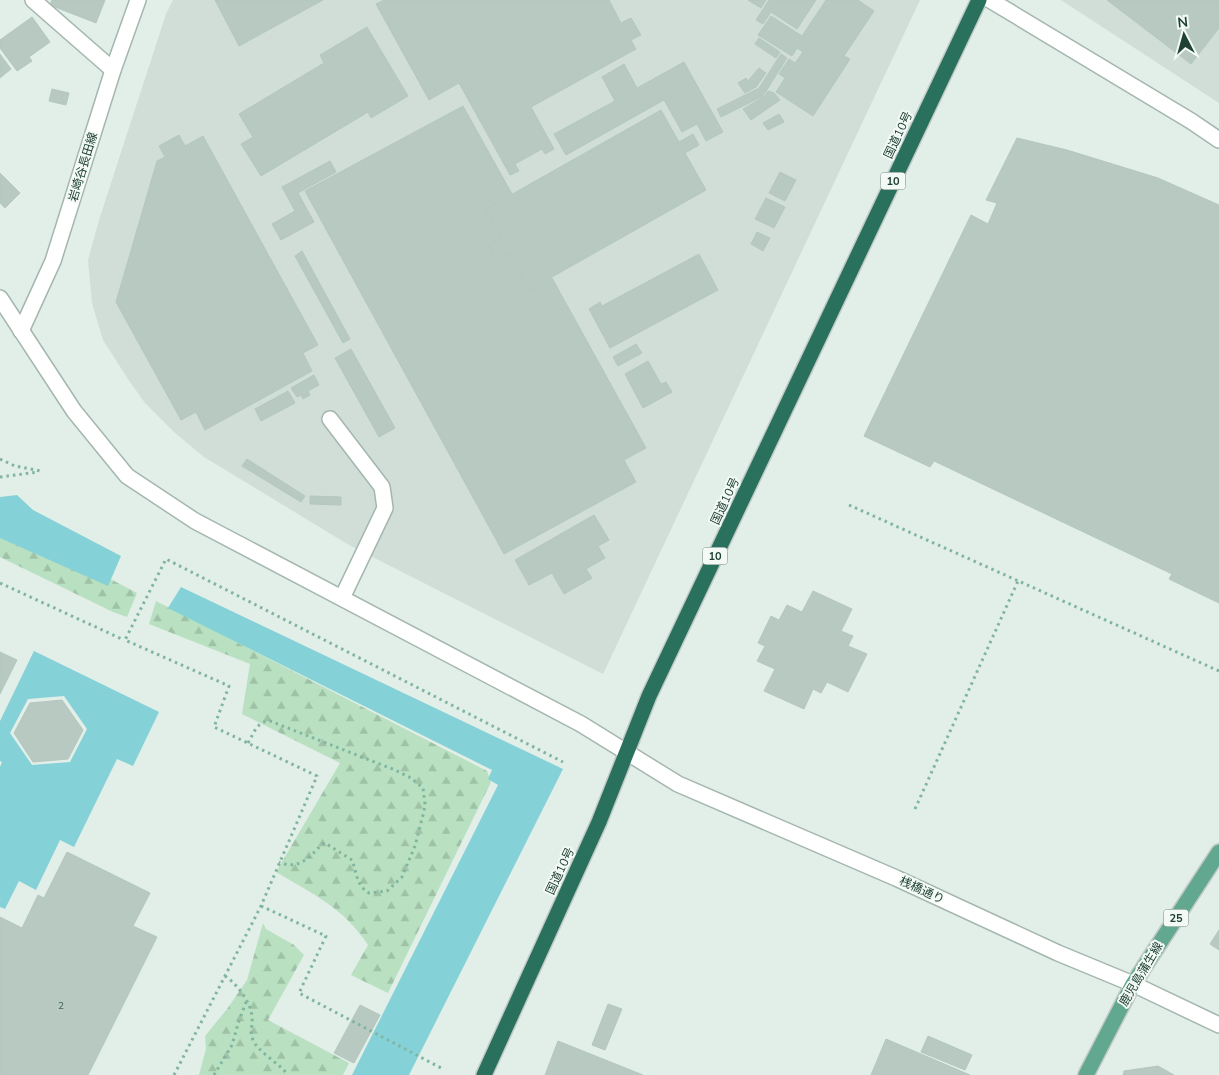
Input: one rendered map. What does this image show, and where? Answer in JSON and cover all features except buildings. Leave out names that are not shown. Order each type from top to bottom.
[{"type":"highway","name":"国道10号","points":[[484,1075],[599,822],[653,688],[979,0]]},
{"type":"main road","name":"鹿児島蒲生線","points":[[1086,1075],[1133,984],[1219,852]]},
{"type":"street","points":[[33,0],[113,70]]},
{"type":"street","name":"岩崎谷長田線","points":[[21,331],[53,261],[113,70],[138,0]]},
{"type":"street","points":[[990,0],[1191,121],[1219,140]]},
{"type":"street","name":"桟橋通り","points":[[0,298],[74,411],[127,476],[194,521],[581,724],[694,792],[896,878],[1133,984],[1219,1025]]},
{"type":"street","points":[[330,419],[382,488],[385,508],[342,598]]},
{"type":"path","points":[[0,459],[15,466],[41,471],[0,477]]},
{"type":"path","points":[[849,505],[1219,671]]},
{"type":"path","points":[[125,640],[166,559],[563,762]]},
{"type":"path","points":[[915,809],[1018,581]]},
{"type":"path","points":[[0,582],[229,686],[214,727],[317,776],[260,906],[174,1075]]},
{"type":"path","points":[[248,743],[259,724],[270,720],[395,770],[411,778],[423,788],[425,804],[415,846],[402,877],[387,891],[368,893],[362,889],[358,883],[352,860],[325,844],[322,844],[303,862],[290,866],[279,862]]},
{"type":"path","points":[[260,906],[326,936],[299,993],[443,1069]]},
{"type":"path","points":[[225,976],[231,980],[251,1009],[250,1031],[253,1041],[262,1052],[276,1061],[288,1075]]},
{"type":"path","points":[[214,1075],[232,1045],[247,1002]]},
{"type":"shaded area","points":[[173,0],[920,0],[603,674],[349,545],[204,457],[174,432],[145,403],[103,340],[92,303],[88,260],[99,220],[166,14]]},
{"type":"shaded area","points":[[1061,0],[1219,0],[1219,103]]},
{"type":"green space","points":[[0,521],[137,593],[127,617],[0,557]]},
{"type":"green space","points":[[156,601],[487,771],[491,782],[388,993],[351,975],[368,945],[349,921],[327,903],[276,872],[340,763],[242,714],[250,664],[149,624]]},
{"type":"green space","points":[[263,923],[266,929],[294,945],[304,955],[268,1020],[349,1063],[343,1075],[199,1075],[206,1049],[205,1036],[247,980]]},
{"type":"water","points":[[17,495],[33,510],[121,556],[108,586],[0,538],[0,497]]},
{"type":"water","points":[[181,587],[563,769],[409,1075],[352,1075],[498,785],[488,779],[492,770],[168,608]]},
{"type":"water","points":[[34,651],[159,712],[133,766],[117,759],[74,847],[60,840],[36,890],[19,881],[5,909],[0,907],[0,767],[2,762],[0,761],[0,721]],"holes":[[[64,696],[87,729],[70,762],[32,765],[10,733],[28,699]]]}]
